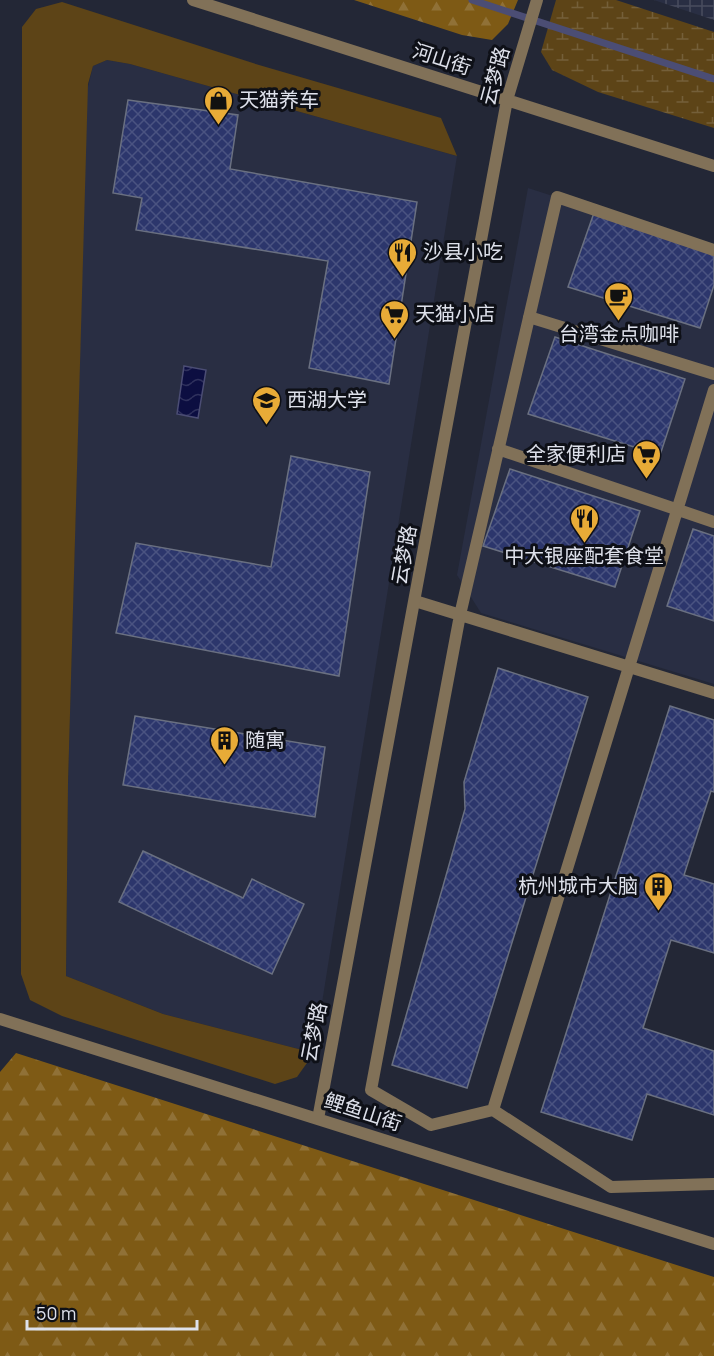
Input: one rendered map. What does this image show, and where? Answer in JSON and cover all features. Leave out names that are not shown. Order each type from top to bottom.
[{"type":"street","name":"河山街","points":[[193,0],[714,166]]},
{"type":"street","name":"云梦路","points":[[318,1119],[507,99],[537,0]]},
{"type":"street","points":[[714,250],[557,197],[460,615],[371,1090],[430,1125],[494,1110],[611,1187],[714,1184]]},
{"type":"street","points":[[529,317],[714,374]]},
{"type":"street","points":[[494,1110],[714,390]]},
{"type":"street","points":[[498,449],[714,522]]},
{"type":"street","points":[[415,601],[714,693]]},
{"type":"street","name":"鲤鱼山街","points":[[0,1019],[714,1244]]},
{"type":"shaded area","points":[[654,0],[714,0],[714,20]]},
{"type":"shaded area","points":[[107,60],[130,64],[457,156],[314,1053],[163,1014],[66,976],[68,784],[87,91],[93,66]]},
{"type":"shaded area","points":[[528,188],[714,248],[714,684],[481,613],[457,575]]},
{"type":"green space","points":[[354,0],[518,0],[508,24],[492,40],[462,35]]},
{"type":"green space","points":[[556,0],[616,0],[714,32],[714,128],[598,92],[552,70],[541,52]]},
{"type":"green space","points":[[62,2],[259,65],[441,118],[457,156],[130,64],[107,60],[93,66],[88,84],[68,784],[66,976],[163,1014],[314,1053],[297,1077],[275,1084],[62,1016],[30,1000],[21,974],[22,27],[36,9]]},
{"type":"green space","points":[[16,1053],[714,1277],[714,1356],[0,1356],[0,1072]]},
{"type":"water","points":[[184,366],[206,370],[198,418],[177,414]]},
{"type":"building","points":[[128,100],[238,115],[230,169],[417,202],[389,384],[309,368],[328,261],[136,230],[142,198],[113,193]]},
{"type":"building","points":[[595,210],[714,248],[714,285],[700,328],[568,287]]},
{"type":"building","points":[[555,337],[685,379],[660,455],[528,414]]},
{"type":"building","points":[[291,456],[370,472],[339,676],[116,633],[136,543],[271,567]]},
{"type":"building","points":[[510,469],[640,511],[615,587],[483,546]]},
{"type":"building","points":[[693,529],[714,536],[714,621],[667,606]]},
{"type":"building","points":[[498,668],[588,697],[467,1088],[392,1065],[465,809],[464,782]]},
{"type":"building","name":"杭州城市大脑","points":[[670,706],[714,720],[714,792],[711,791],[684,875],[714,884],[714,953],[671,940],[643,1028],[714,1051],[714,1115],[647,1094],[632,1140],[541,1112]]},
{"type":"building","name":"随寓","points":[[135,716],[325,747],[315,817],[123,785]]},
{"type":"building","points":[[143,851],[243,898],[252,879],[304,904],[272,974],[119,902]]},
{"type":"waterway","points":[[472,0],[714,79]]},
{"type":"place","name":"天猫养车","points":[[218,126]]},
{"type":"place","name":"沙县小吃","points":[[402,278]]},
{"type":"place","name":"台湾金点咖啡","points":[[619,322]]},
{"type":"place","name":"天猫小店","points":[[394,340]]},
{"type":"place","name":"西湖大学","points":[[266,426]]},
{"type":"place","name":"全家便利店","points":[[647,480]]},
{"type":"place","name":"中大银座配套食堂","points":[[584,544]]},
{"type":"place","name":"随寓","points":[[224,766]]},
{"type":"place","name":"杭州城市大脑","points":[[659,912]]}]
